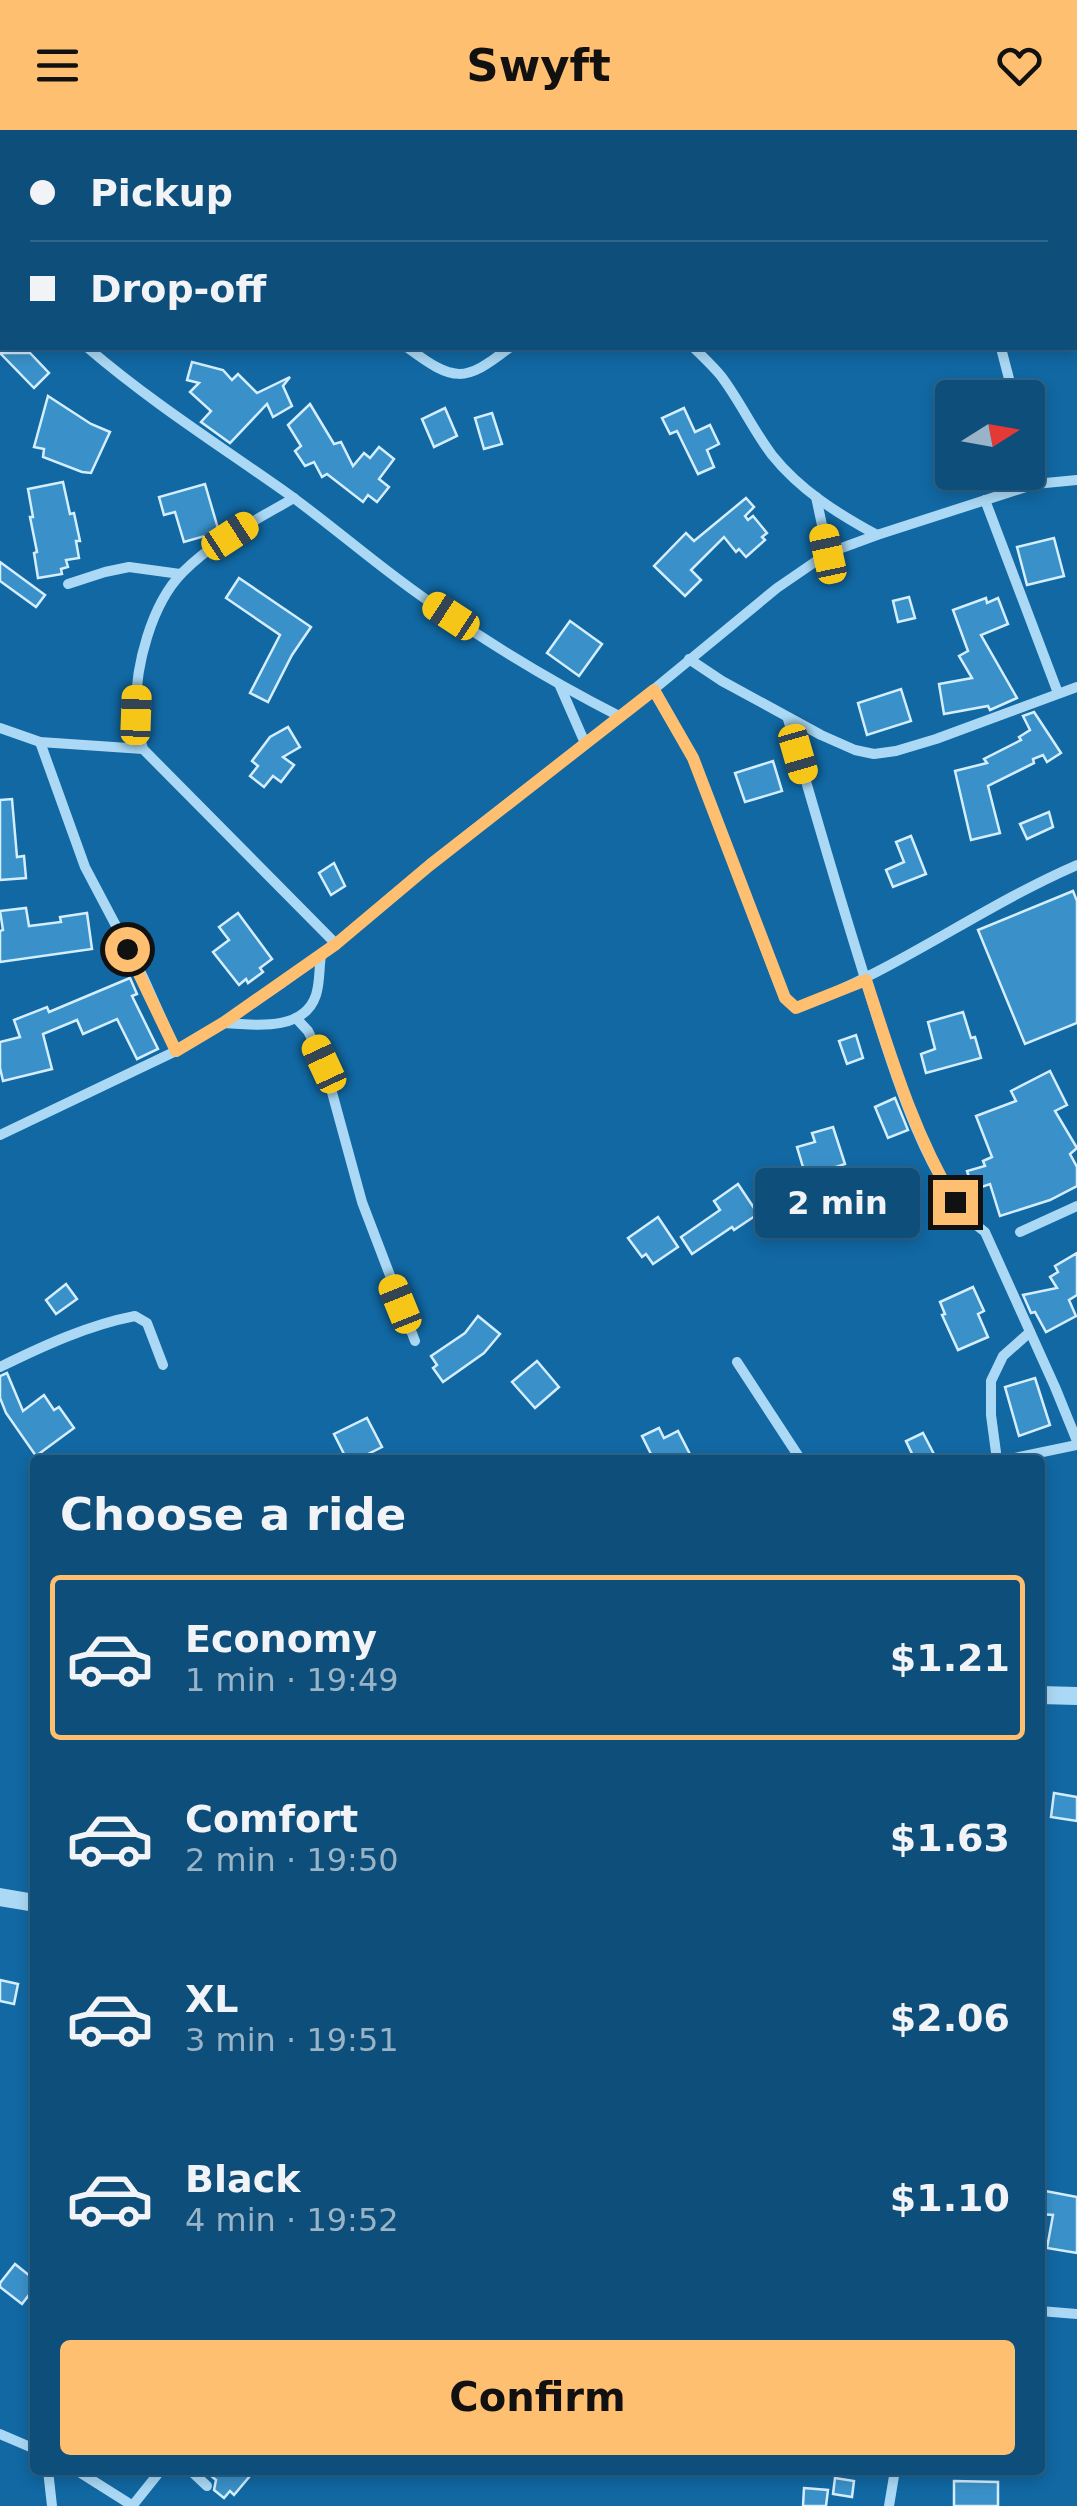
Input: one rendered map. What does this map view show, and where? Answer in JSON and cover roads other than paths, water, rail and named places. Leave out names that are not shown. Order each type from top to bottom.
[{"type":"street","points":[[90,350],[425,599],[560,686],[619,716]]},
{"type":"street","points":[[411,350],[448,374],[465,374],[484,367],[507,350]]},
{"type":"street","points":[[696,350],[721,377],[774,458],[816,497],[877,534]]},
{"type":"street","points":[[1002,350],[1009,380]]},
{"type":"street","points":[[1045,483],[1077,480]]},
{"type":"street","points":[[0,1135],[176,1051],[336,944],[777,588],[828,554],[877,534],[1016,490]]},
{"type":"street","points":[[816,497],[828,554]]},
{"type":"street","points":[[294,498],[206,552],[180,574],[161,603],[144,645],[136,715],[143,749],[336,944]]},
{"type":"street","points":[[985,500],[1058,693]]},
{"type":"street","points":[[68,584],[129,567],[180,574]]},
{"type":"street","points":[[689,659],[788,718],[855,750],[874,754],[896,752],[936,739],[1077,687]]},
{"type":"street","points":[[560,686],[585,743]]},
{"type":"street","points":[[654,690],[693,758],[785,998],[796,1008],[866,980],[1077,866]]},
{"type":"street","points":[[788,718],[898,1081],[932,1164],[969,1221],[985,1232],[1077,1443],[1026,1455]]},
{"type":"street","points":[[0,728],[40,742],[143,749]]},
{"type":"street","points":[[40,742],[85,867],[176,1051]]},
{"type":"street","points":[[223,1023],[255,1025],[296,1018],[316,997],[320,955]]},
{"type":"street","points":[[296,1018],[308,1031],[324,1064],[362,1202],[415,1341]]},
{"type":"street","points":[[1020,1232],[1077,1206]]},
{"type":"street","points":[[0,1367],[77,1332],[135,1316],[147,1323],[163,1365]]},
{"type":"street","points":[[996,1455],[991,1381],[1003,1356],[1030,1332]]},
{"type":"street","points":[[737,1362],[798,1455]]},
{"type":"street","points":[[1045,1695],[1077,1696]]},
{"type":"street","points":[[0,1897],[30,1902]]},
{"type":"street","points":[[1045,2311],[1077,2314]]},
{"type":"street","points":[[0,2434],[30,2448]]},
{"type":"street","points":[[49,2475],[52,2506]]},
{"type":"street","points":[[84,2475],[133,2506],[157,2475]]},
{"type":"street","points":[[195,2475],[207,2486]]},
{"type":"street","points":[[889,2506],[894,2475]]}]
